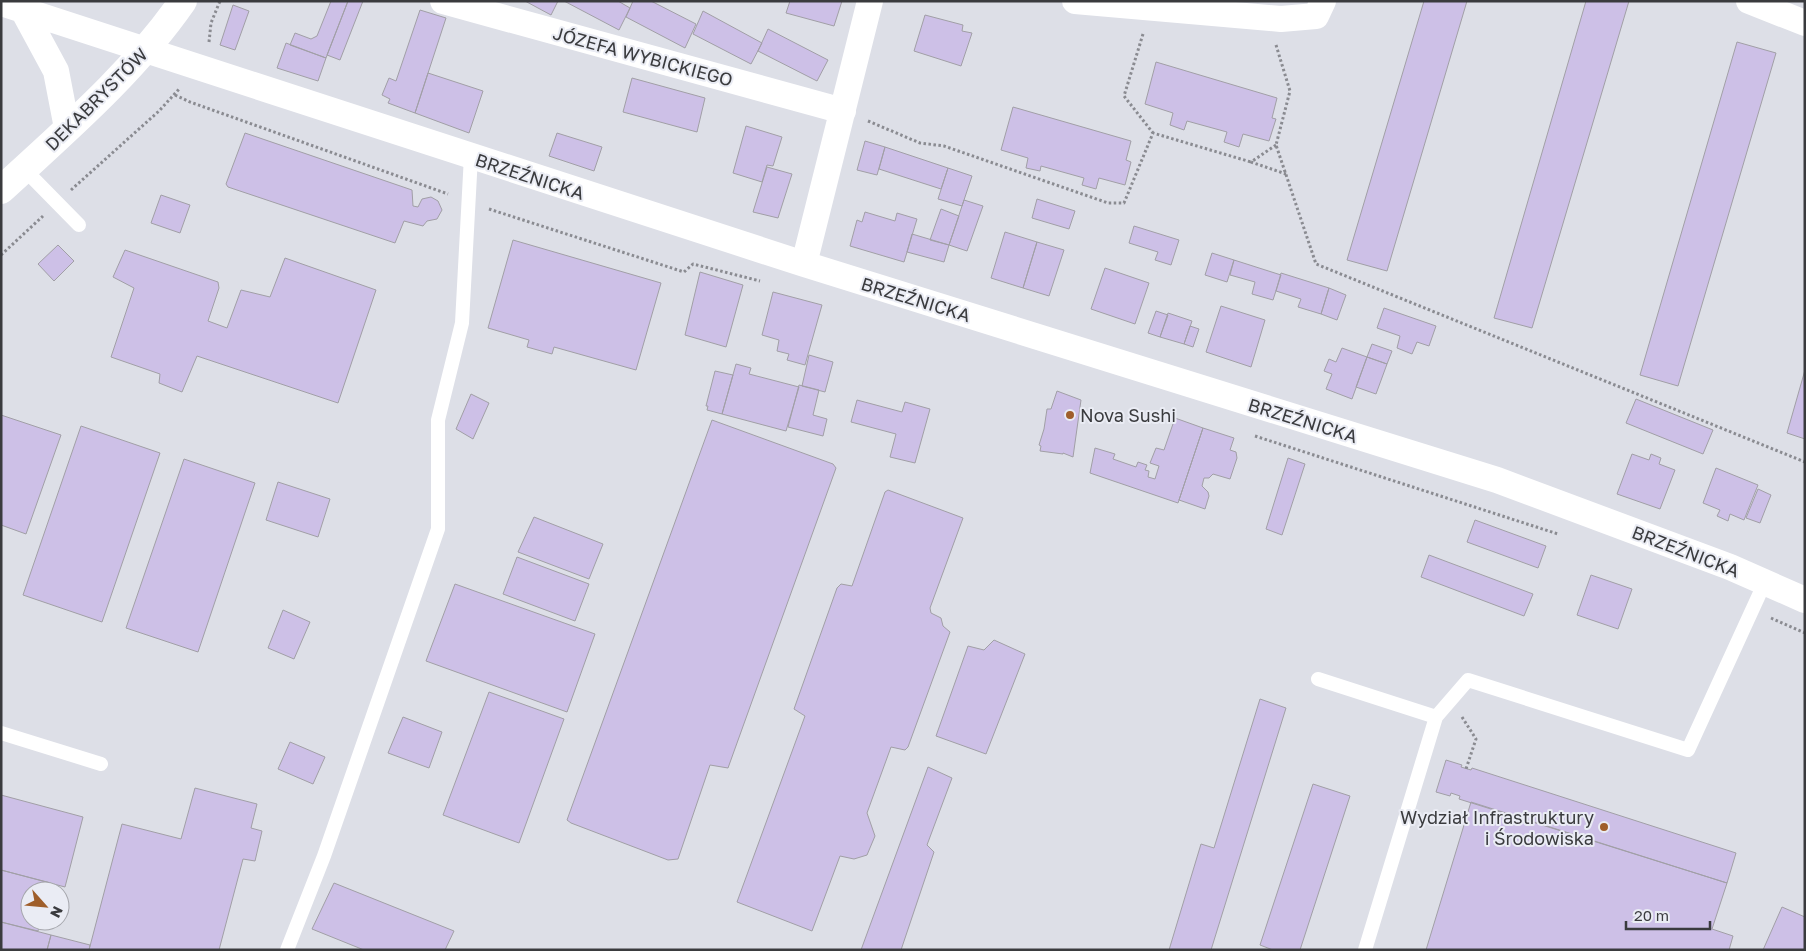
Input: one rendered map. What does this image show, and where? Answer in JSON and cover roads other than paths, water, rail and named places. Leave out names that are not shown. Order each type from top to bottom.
[{"type":"street","name":"DEKABRYSTÓW","points":[[1,190],[145,51],[183,1]]},
{"type":"street","points":[[804,264],[870,1]]},
{"type":"street","points":[[1075,1],[1281,19],[1316,16],[1323,1]]},
{"type":"street","points":[[1749,1],[1805,23]]},
{"type":"street","name":"JÓZEFA WYBICKIEGO","points":[[450,2],[843,111]]},
{"type":"street","name":"BRZEŹNICKA","points":[[12,7],[804,264],[1498,480],[1730,566],[1805,600]]},
{"type":"street","name":"BRZEŹNICKA","points":[[12,7],[56,71],[67,128]]},
{"type":"lane","points":[[287,950],[324,856],[438,529],[438,420],[462,323],[470,156]]},
{"type":"lane","points":[[24,169],[79,225]]},
{"type":"lane","points":[[1365,950],[1436,717],[1468,680],[1688,750],[1765,582]]},
{"type":"lane","points":[[1318,679],[1436,717]]},
{"type":"lane","points":[[1,733],[101,764]]},
{"type":"place","name":"Nova Sushi","points":[[1070,415]]},
{"type":"place","name":"Wydział Infrastruktury i Środowiska","points":[[1604,827]]}]
